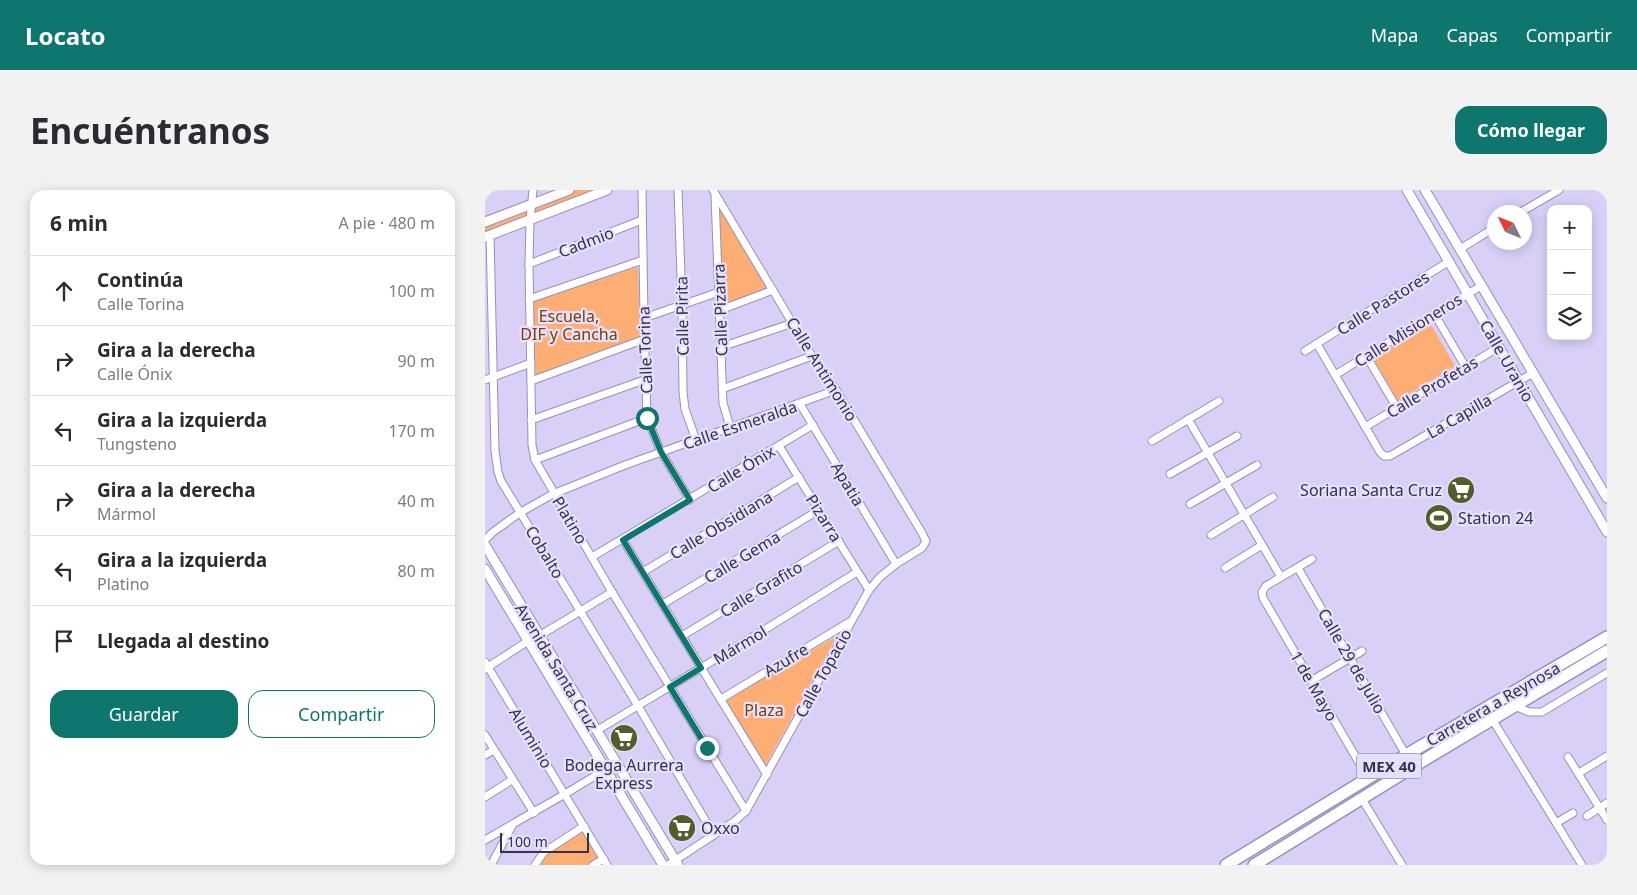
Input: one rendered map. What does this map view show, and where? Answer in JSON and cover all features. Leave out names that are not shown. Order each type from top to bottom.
[{"type":"main road","name":"Carretera a Reynosa","points":[[1227,865],[1419,747],[1607,637]]},
{"type":"main road","points":[[1563,678],[1582,661],[1584,650]]},
{"type":"main road","name":"Carretera a Reynosa","points":[[1254,865],[1607,651]]},
{"type":"main road","points":[[1419,747],[1418,755],[1421,758],[1435,754]]},
{"type":"main road","points":[[1367,795],[1389,774],[1401,758]]},
{"type":"main road","points":[[1337,814],[1365,791],[1368,785],[1368,778]]},
{"type":"street","name":"Platino","points":[[533,190],[529,220],[529,299],[531,420],[535,460],[553,494],[746,811]]},
{"type":"street","points":[[485,222],[569,190]]},
{"type":"street","points":[[487,236],[607,190]]},
{"type":"street","name":"Calle Torina","points":[[642,190],[647,418],[661,452],[690,500]]},
{"type":"street","name":"Calle Pirita","points":[[678,190],[683,392],[685,409],[696,440]]},
{"type":"street","name":"Calle Uranio","points":[[1407,190],[1607,532]]},
{"type":"street","name":"Calle Uranio","points":[[1425,190],[1607,498]]},
{"type":"street","points":[[1532,206],[1559,190]]},
{"type":"street","name":"Calle Antimonio","points":[[714,191],[812,356],[923,533],[926,541],[922,548]]},
{"type":"street","name":"Calle Pizarra","points":[[714,191],[722,389],[723,403],[730,427]]},
{"type":"street","name":"Cadmio","points":[[529,264],[642,220]]},
{"type":"street","points":[[1459,249],[1487,233]]},
{"type":"street","name":"Cobalto","points":[[487,236],[495,451],[501,481],[714,835]]},
{"type":"street","points":[[529,299],[643,260]]},
{"type":"street","name":"Calle Pastores","points":[[1305,350],[1448,262]]},
{"type":"street","name":"Calle Misioneros","points":[[1335,375],[1481,286]]},
{"type":"street","points":[[720,310],[773,290]]},
{"type":"street","points":[[644,318],[719,292]]},
{"type":"street","points":[[1435,315],[1465,366]]},
{"type":"street","points":[[721,348],[793,323]]},
{"type":"street","points":[[531,381],[645,339]]},
{"type":"street","points":[[1317,344],[1365,427]]},
{"type":"street","name":"Calle Profetas","points":[[1365,427],[1499,347]]},
{"type":"street","points":[[722,389],[812,356]]},
{"type":"street","points":[[1367,357],[1397,408]]},
{"type":"street","points":[[485,380],[531,363]]},
{"type":"street","name":"La Capilla","points":[[1365,427],[1380,452],[1384,456],[1390,456],[1533,373]]},
{"type":"street","points":[[531,420],[647,379]]},
{"type":"street","name":"Calle Esmeralda","points":[[485,540],[521,512],[553,494],[661,452],[801,404],[835,390]]},
{"type":"street","points":[[1152,441],[1219,401]]},
{"type":"street","name":"Apatia","points":[[801,404],[896,564]]},
{"type":"street","points":[[535,460],[647,418]]},
{"type":"street","points":[[1188,419],[1281,577],[1312,559]]},
{"type":"street","name":"Calle Ónix","points":[[592,557],[813,426]]},
{"type":"street","points":[[1169,474],[1237,436]]},
{"type":"street","name":"Pizarra","points":[[779,446],[869,590]]},
{"type":"street","points":[[1190,504],[1257,465]]},
{"type":"street","name":"Calle Obsidiana","points":[[643,572],[799,477]]},
{"type":"street","points":[[1211,535],[1273,497]]},
{"type":"street","name":"Calle Gema","points":[[663,604],[819,510]]},
{"type":"street","points":[[623,540],[767,775]]},
{"type":"street","name":"Calle Grafito","points":[[683,636],[839,541]]},
{"type":"street","points":[[1225,568],[1262,545]]},
{"type":"street","name":"Calle Topacio","points":[[674,864],[741,817],[746,811],[869,590],[896,564],[922,548]]},
{"type":"street","name":"Avenida Santa Cruz","points":[[486,551],[539,636],[674,864]]},
{"type":"street","name":"Calle 29 de Julio","points":[[1298,568],[1351,658],[1401,758]]},
{"type":"street","name":"Avenida Santa Cruz","points":[[485,569],[663,865]]},
{"type":"street","name":"Mármol","points":[[596,731],[857,572]]},
{"type":"street","name":"1 de Mayo","points":[[1281,577],[1266,586],[1262,592],[1263,598],[1368,778]]},
{"type":"street","points":[[539,636],[612,592]]},
{"type":"street","name":"Azufre","points":[[721,698],[851,621]]},
{"type":"street","points":[[486,666],[528,641]]},
{"type":"street","points":[[1311,681],[1362,651]]},
{"type":"street","name":"Aluminio","points":[[486,666],[605,862]]},
{"type":"street","points":[[1515,706],[1529,712],[1542,712],[1607,673]]},
{"type":"street","points":[[1492,719],[1582,865]]},
{"type":"street","points":[[485,735],[533,813]]},
{"type":"street","points":[[485,755],[494,750]]},
{"type":"street","points":[[1579,773],[1607,756]]},
{"type":"street","points":[[1567,757],[1579,773],[1607,820]]},
{"type":"street","points":[[485,840],[615,764]]},
{"type":"street","points":[[485,797],[513,780]]},
{"type":"street","points":[[1367,795],[1402,865]]},
{"type":"street","points":[[1587,816],[1607,803]]},
{"type":"street","points":[[1556,823],[1573,813]]},
{"type":"street","points":[[491,865],[513,824]]},
{"type":"street","points":[[535,865],[544,852],[584,826]]},
{"type":"street","points":[[593,865],[605,862]]},
{"type":"green space","points":[[576,190],[595,190],[485,233],[485,226]]},
{"type":"green space","points":[[715,193],[773,290],[720,310]]},
{"type":"green space","name":"Escuela, DIF y Cancha","points":[[638,267],[640,337],[536,375],[531,301]]},
{"type":"green space","points":[[1430,323],[1455,366],[1398,401],[1373,358]]},
{"type":"green space","name":"Plaza","points":[[837,636],[765,766],[725,700]]},
{"type":"green space","points":[[584,826],[604,859],[593,865],[535,865],[544,852]]},
{"type":"place","name":"Soriana Santa Cruz","points":[[1461,490]]},
{"type":"place","name":"Station 24","points":[[1439,518]]},
{"type":"place","name":"Bodega Aurrera Express","points":[[624,738]]},
{"type":"place","name":"Oxxo","points":[[682,828]]},
{"type":"route","points":[[647,418],[661,452],[690,500],[623,540],[701,668],[670,687],[707,748]]}]
